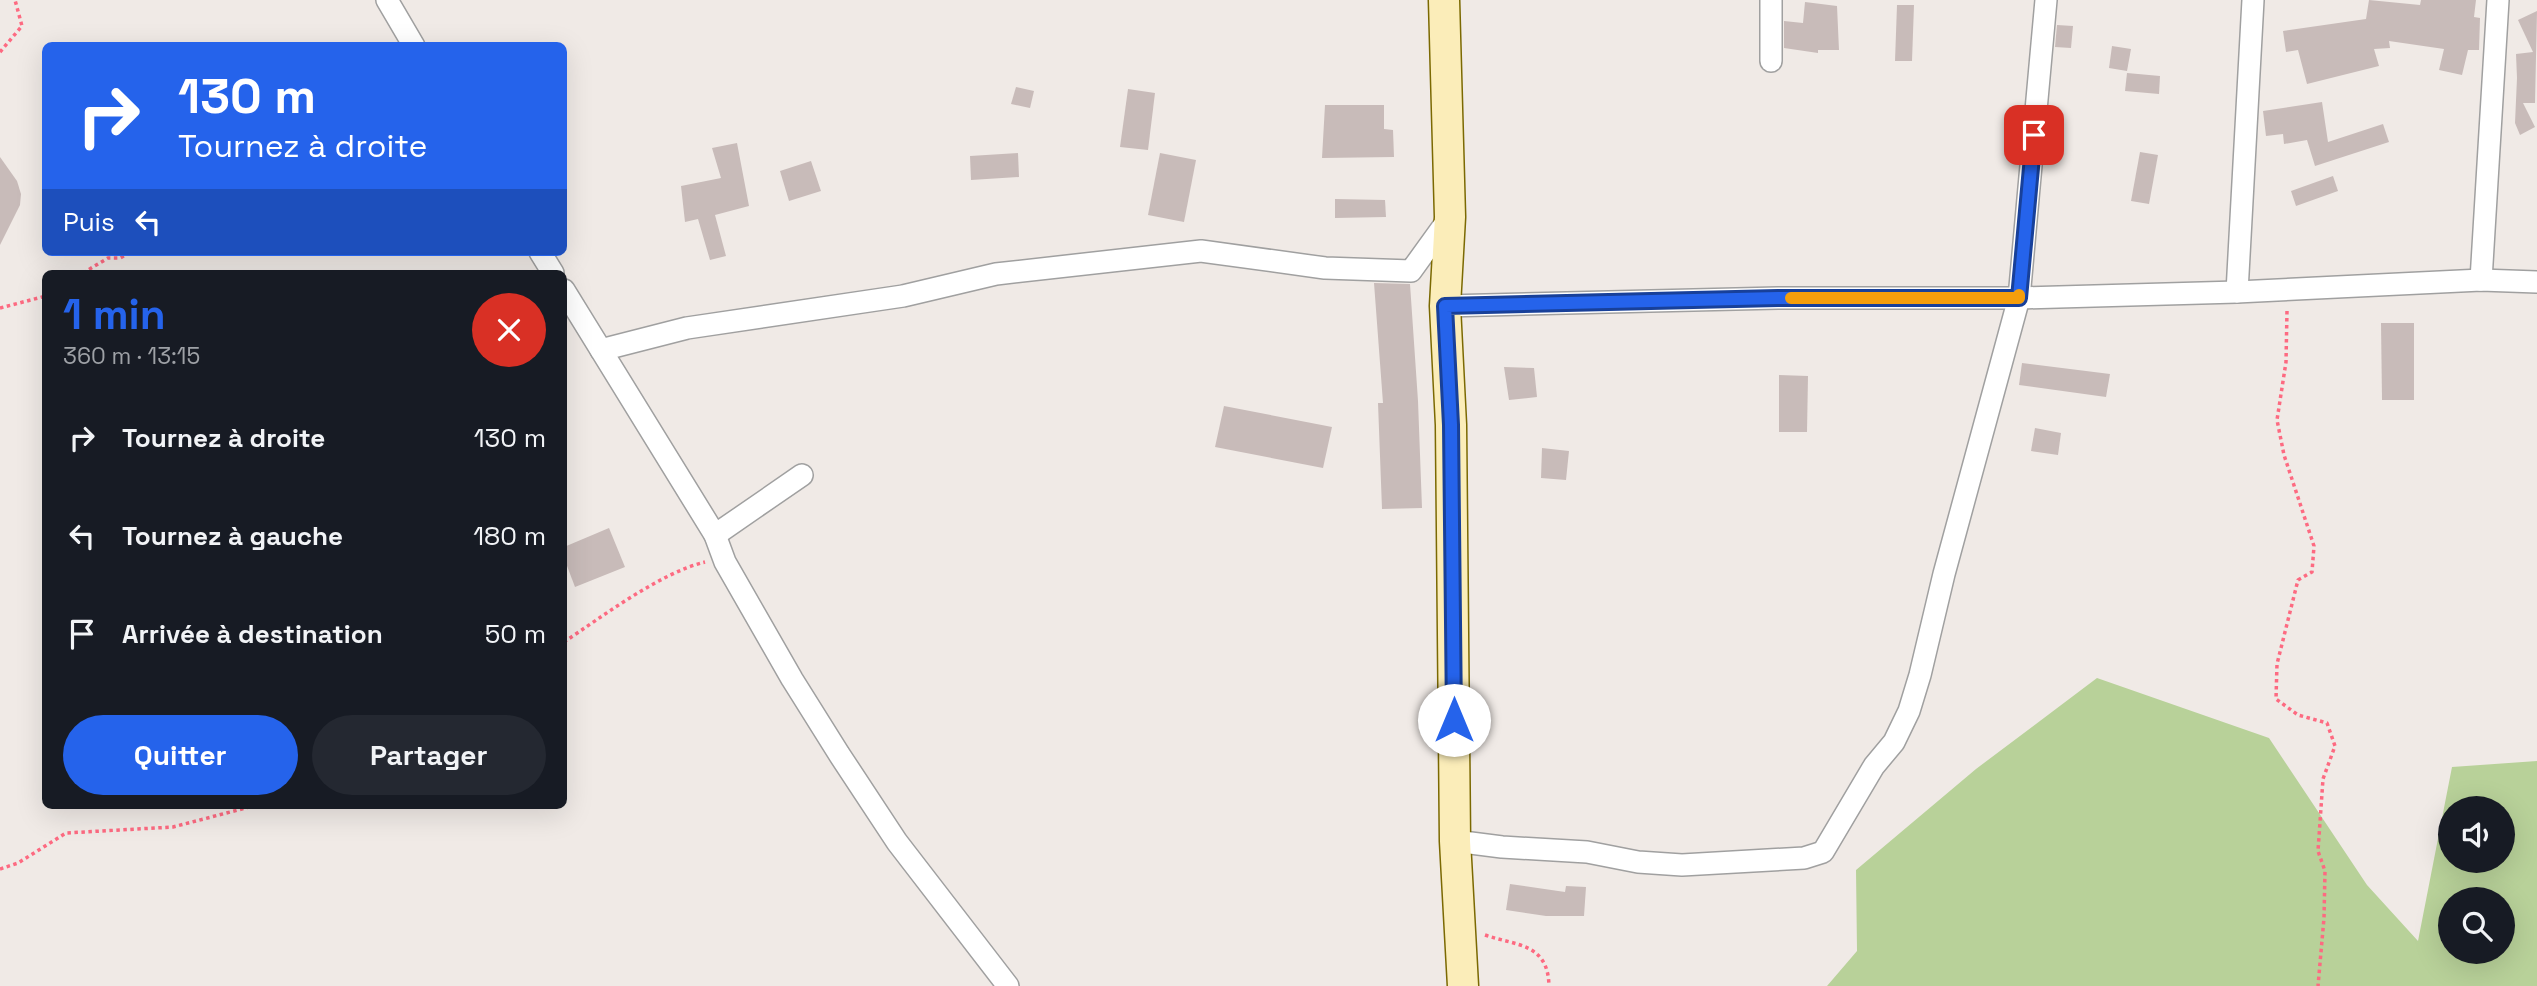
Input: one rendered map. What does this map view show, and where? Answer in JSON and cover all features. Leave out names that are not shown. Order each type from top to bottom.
[{"type":"main road","points":[[1444,0],[1450,217],[1445,306],[1451,425],[1455,841],[1462,986]]},
{"type":"street","points":[[387,0],[412,42]]},
{"type":"street","points":[[1771,0],[1771,61]]},
{"type":"street","points":[[1455,841],[1587,852],[1638,862],[1682,864],[1804,858],[1824,852],[1874,766],[1894,742],[1909,711],[2019,298],[2046,0]]},
{"type":"street","points":[[2237,292],[2253,0]]},
{"type":"street","points":[[2481,280],[2498,0]]},
{"type":"street","points":[[601,350],[687,328],[902,296],[996,274],[1201,251],[1325,268],[1411,271],[1450,217]]},
{"type":"street","points":[[1445,306],[1778,298],[2019,298],[2237,292],[2481,280],[2537,282]]},
{"type":"street","points":[[567,295],[715,535],[725,562],[792,680],[897,842],[1008,986]]},
{"type":"street","points":[[715,535],[802,474]]},
{"type":"path","points":[[0,52],[22,26],[15,0]]},
{"type":"path","points":[[88,270],[108,258],[124,256]]},
{"type":"path","points":[[2277,290],[2287,308],[2286,362],[2277,421],[2284,455],[2314,546],[2312,572],[2298,580],[2277,664],[2276,699],[2298,715],[2328,723],[2335,746],[2323,779],[2318,851],[2325,871],[2324,918],[2318,986]]},
{"type":"path","points":[[0,308],[42,297]]},
{"type":"path","points":[[567,640],[634,596],[692,565],[708,561],[725,562]]},
{"type":"path","points":[[0,869],[18,863],[66,833],[173,827],[242,809]]},
{"type":"path","points":[[1460,926],[1531,948],[1545,963],[1549,986]]},
{"type":"green space","points":[[2097,678],[2269,738],[2367,885],[2418,941],[2438,839],[2438,873],[2515,873],[2515,796],[2446,796],[2452,767],[2537,761],[2537,986],[1827,986],[1857,951],[1856,870],[1976,769]]},
{"type":"building","points":[[2369,0],[2420,5],[2421,0],[2476,0],[2474,17],[2480,18],[2479,50],[2468,50],[2462,75],[2439,70],[2444,49],[2389,41],[2390,48],[2374,49],[2379,66],[2307,84],[2298,50],[2286,52],[2283,31],[2366,19]]},
{"type":"building","points":[[1805,2],[1837,6],[1839,50],[1818,50],[1818,53],[1784,48],[1784,21],[1803,23]]},
{"type":"building","points":[[1897,5],[1914,5],[1912,61],[1895,61]]},
{"type":"building","points":[[2537,11],[2535,103],[2523,103],[2535,127],[2520,135],[2515,123],[2516,54],[2533,52],[2518,20]]},
{"type":"building","points":[[2057,25],[2073,26],[2071,48],[2055,47]]},
{"type":"building","points":[[2112,46],[2131,49],[2127,71],[2109,68]]},
{"type":"building","points":[[2127,73],[2160,76],[2159,94],[2125,91]]},
{"type":"building","points":[[1016,87],[1034,91],[1030,108],[1011,104]]},
{"type":"building","points":[[1128,89],[1155,93],[1148,150],[1120,147]]},
{"type":"building","points":[[2322,102],[2328,142],[2383,124],[2389,142],[2315,166],[2307,140],[2284,144],[2283,134],[2266,136],[2263,111]]},
{"type":"building","points":[[1325,105],[1384,105],[1384,129],[1393,130],[1394,157],[1322,158]]},
{"type":"building","points":[[737,143],[749,206],[715,215],[726,256],[710,260],[698,219],[685,222],[681,186],[721,178],[712,148]]},
{"type":"building","points":[[2140,152],[2158,155],[2149,204],[2131,201]]},
{"type":"building","points":[[1018,153],[1019,177],[971,180],[970,156]]},
{"type":"building","points":[[1160,153],[1196,160],[1184,222],[1148,215]]},
{"type":"building","points":[[0,157],[17,181],[21,194],[20,205],[0,245]]},
{"type":"building","points":[[811,161],[821,191],[789,201],[780,171]]},
{"type":"building","points":[[2333,176],[2338,191],[2296,206],[2291,191]]},
{"type":"building","points":[[1335,199],[1385,200],[1386,217],[1335,218]]},
{"type":"building","points":[[1374,283],[1410,284],[1422,508],[1382,509],[1378,403],[1383,403]]},
{"type":"building","points":[[2381,323],[2414,323],[2414,400],[2382,400]]},
{"type":"building","points":[[2022,363],[2110,374],[2106,397],[2019,385]]},
{"type":"building","points":[[1504,367],[1534,368],[1537,397],[1509,400]]},
{"type":"building","points":[[1779,375],[1808,376],[1807,432],[1779,432]]},
{"type":"building","points":[[1224,406],[1332,427],[1323,468],[1215,447]]},
{"type":"building","points":[[2035,428],[2061,433],[2058,455],[2031,451]]},
{"type":"building","points":[[1542,448],[1569,451],[1566,480],[1541,478]]},
{"type":"building","points":[[609,528],[625,567],[575,587],[567,566],[567,546]]},
{"type":"building","points":[[1510,884],[1565,892],[1566,886],[1586,887],[1584,916],[1546,916],[1506,910]]},
{"type":"slow traffic","points":[[1791,298],[2019,298],[2019,295]]},
{"type":"route","points":[[1454,720],[1451,425],[1445,306],[1778,298],[2019,298],[2034,135]]}]
